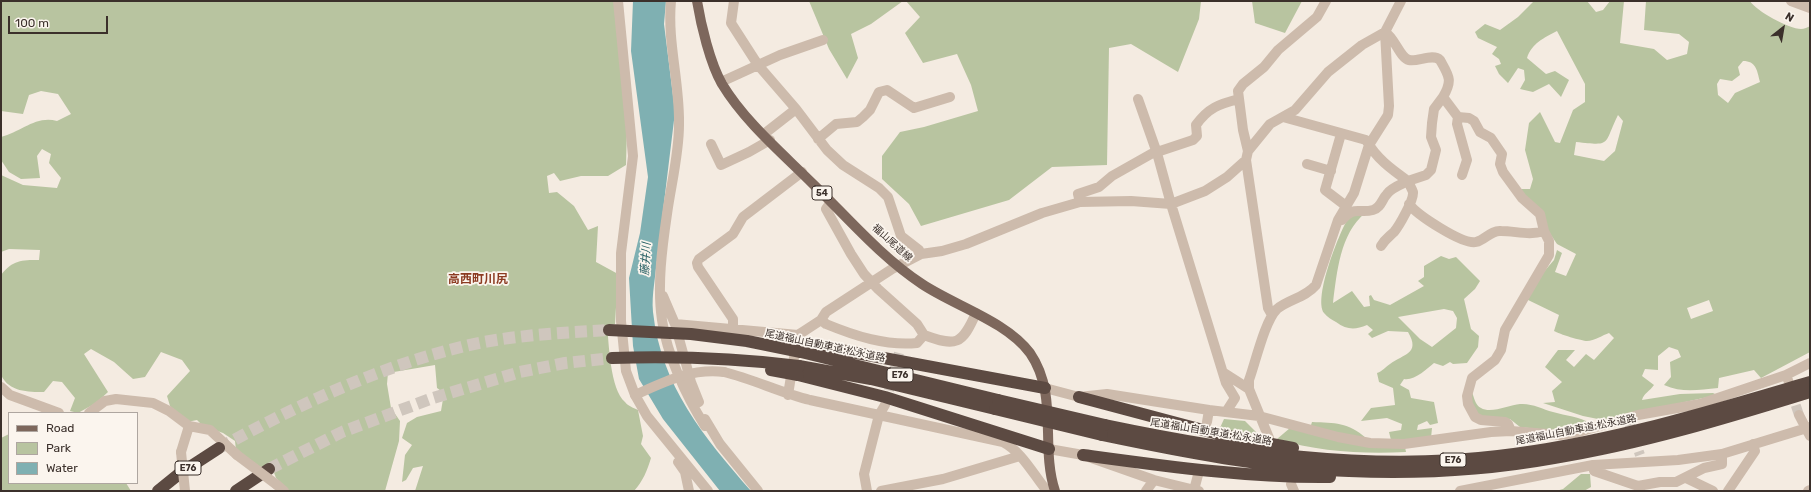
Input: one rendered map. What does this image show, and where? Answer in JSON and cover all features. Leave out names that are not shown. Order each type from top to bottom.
[{"type":"highway","name":"尾道福山自動車道;松永道路","points":[[609,330],[691,334],[747,341],[801,343],[870,367],[997,405]]},
{"type":"highway","points":[[801,343],[1045,388]]},
{"type":"highway","name":"尾道福山自動車道;松永道路","points":[[612,358],[730,358],[798,371],[871,379],[997,405],[1103,430],[1183,452],[1267,464],[1347,471],[1425,471],[1504,465],[1561,457],[1677,432],[1810,392]]},
{"type":"highway","points":[[798,371],[1049,449]]},
{"type":"highway","name":"尾道福山自動車道;松永道路","points":[[1103,430],[1270,454],[1347,461],[1402,462],[1455,460],[1543,450],[1598,440],[1671,422],[1789,380],[1810,381]]},
{"type":"highway","points":[[1079,397],[1218,434],[1270,445],[1377,458],[1455,460]]},
{"type":"highway","points":[[1756,409],[1810,398]]},
{"type":"highway","name":"E76","points":[[158,491],[179,474],[219,448]]},
{"type":"highway","points":[[1083,455],[1204,470],[1292,477],[1361,476],[1425,471]]},
{"type":"highway","points":[[236,491],[269,469]]},
{"type":"main road","name":"福山尾道線","points":[[697,1],[701,24],[721,82],[736,104],[767,137],[831,202],[898,266],[923,284],[1009,333],[1020,342],[1030,354],[1038,368],[1048,400],[1050,466],[1055,491]]},
{"type":"street","points":[[618,1],[633,156],[621,253],[621,321],[626,371],[635,394],[647,416],[685,472],[689,491]]},
{"type":"street","points":[[672,1],[671,30],[679,93],[679,126],[666,219],[662,264],[662,292],[660,301],[662,321],[668,347],[693,407],[705,426],[707,424]]},
{"type":"street","points":[[734,1],[730,23],[758,66],[796,109],[818,139],[843,165],[879,188],[888,197],[903,239],[919,250],[921,254]]},
{"type":"street","points":[[1272,315],[1268,308],[1238,92],[1243,84],[1264,67],[1278,50],[1317,17],[1326,1]]},
{"type":"street","points":[[1791,1],[1810,8]]},
{"type":"street","points":[[1269,438],[1249,389],[1249,380],[1272,315],[1285,304],[1309,293],[1316,285],[1336,226],[1354,193],[1369,145],[1388,115],[1389,106],[1385,32],[1400,2]]},
{"type":"street","points":[[788,394],[801,343],[826,312],[871,282],[921,254],[966,244],[1042,212],[1080,202],[1131,201],[1171,204],[1204,191],[1227,177],[1247,155],[1270,124],[1295,110],[1328,72],[1348,56],[1381,33],[1385,32]]},
{"type":"street","points":[[1336,226],[1338,226],[1348,213],[1356,209],[1372,210],[1380,206],[1387,193],[1408,181],[1426,175],[1432,170],[1436,150],[1431,137],[1434,109],[1449,87],[1449,81],[1440,60],[1434,58],[1410,60],[1404,57],[1392,36],[1385,32]]},
{"type":"street","points":[[721,82],[780,55],[823,40]]},
{"type":"street","points":[[818,139],[836,124],[857,122],[870,110],[879,92],[887,90],[914,108],[950,96]]},
{"type":"street","points":[[1443,97],[1458,117],[1457,124],[1467,160],[1462,175]]},
{"type":"street","points":[[1080,202],[1078,194],[1099,187],[1112,176],[1133,163],[1193,140],[1196,136],[1196,125],[1205,112],[1223,103],[1239,98]]},
{"type":"street","points":[[1138,99],[1157,153],[1171,204],[1226,383],[1235,398],[1226,412]]},
{"type":"street","points":[[711,144],[721,165],[749,152],[796,109]]},
{"type":"street","points":[[1283,117],[1366,140],[1386,165],[1408,181],[1413,192],[1409,204],[1402,220],[1393,233],[1384,240],[1381,246]]},
{"type":"street","points":[[1458,117],[1469,118],[1474,121],[1480,132],[1491,138],[1502,154],[1500,164],[1503,172],[1522,198],[1540,214],[1544,231],[1549,241],[1549,255],[1505,330],[1502,350],[1495,360],[1472,378],[1467,396],[1468,404],[1475,417],[1481,420],[1505,422],[1508,424],[1511,431]]},
{"type":"street","points":[[1342,134],[1325,190],[1346,206]]},
{"type":"street","points":[[1307,164],[1330,171]]},
{"type":"street","points":[[733,328],[733,319],[698,267],[697,263],[700,259],[733,234],[743,217],[802,172]]},
{"type":"street","points":[[831,202],[826,208],[851,254],[871,282],[917,324],[924,335],[942,342],[958,340],[964,336],[976,314]]},
{"type":"street","points":[[1409,204],[1418,213],[1460,238],[1468,241],[1476,242],[1500,230],[1536,234],[1544,231]]},
{"type":"street","points":[[662,292],[675,324],[691,382],[707,424],[720,444],[758,491]]},
{"type":"street","points":[[821,320],[826,324],[900,349],[917,343],[924,335]]},
{"type":"street","points":[[675,324],[733,328],[801,343]]},
{"type":"street","points":[[1045,388],[1079,397],[1107,394],[1209,410],[1259,416],[1370,444],[1412,443],[1491,432],[1511,431],[1560,435],[1575,433],[1700,404],[1789,380],[1810,363]]},
{"type":"street","points":[[635,394],[682,375],[709,370],[724,372],[740,376],[788,394],[996,440],[1011,446],[1047,491]]},
{"type":"street","points":[[1224,373],[1249,389]]},
{"type":"street","points":[[1,387],[10,395],[56,412]]},
{"type":"street","points":[[90,412],[105,401],[116,399],[153,403],[169,411],[189,426],[210,430],[237,455],[280,488]]},
{"type":"street","points":[[867,491],[864,474],[879,415],[885,405]]},
{"type":"street","points":[[1207,422],[1209,410]]},
{"type":"street","points":[[1460,491],[1500,487],[1593,464],[1640,458],[1678,460],[1722,454],[1753,444],[1808,431],[1799,415]]},
{"type":"street","points":[[647,416],[708,491]]},
{"type":"street","points":[[185,491],[181,452],[189,426]]},
{"type":"street","points":[[1728,491],[1755,451],[1753,444]]},
{"type":"street","points":[[1049,449],[1083,455],[1154,480],[1197,491],[1198,475]]},
{"type":"street","points":[[1593,464],[1594,471],[1638,486],[1660,482],[1676,482],[1704,468],[1722,464],[1722,454]]},
{"type":"street","points":[[881,491],[943,479],[1020,456]]},
{"type":"street","points":[[1686,478],[1713,491]]},
{"type":"street","points":[[1146,491],[1154,480]]},
{"type":"green space","points":[[1,1],[614,1],[627,127],[626,165],[608,176],[581,176],[560,181],[554,173],[547,176],[549,193],[557,192],[574,206],[588,230],[598,226],[596,262],[618,274],[615,324],[607,325],[611,366],[616,387],[620,396],[628,405],[638,410],[643,436],[641,444],[651,458],[640,483],[634,491],[415,491],[423,466],[413,468],[406,480],[402,482],[405,455],[412,445],[402,438],[407,423],[417,417],[441,411],[444,393],[437,388],[435,365],[388,373],[387,384],[391,408],[400,421],[399,441],[385,491],[289,491],[276,478],[273,470],[268,465],[260,467],[236,450],[235,441],[223,433],[203,426],[197,420],[187,422],[170,406],[167,396],[190,371],[182,360],[161,352],[145,377],[133,379],[114,362],[91,349],[84,354],[108,392],[96,403],[80,412],[70,411],[75,398],[62,382],[53,381],[44,392],[32,392],[14,388],[4,381],[1,375],[1,275],[9,266],[18,262],[39,260],[40,250],[9,249],[1,252],[1,175],[23,185],[57,188],[61,178],[49,163],[51,154],[42,149],[37,156],[40,178],[21,179],[9,172],[1,160],[1,137],[35,122],[42,120],[57,121],[71,114],[58,94],[41,91],[29,95],[23,114],[1,111]]},
{"type":"green space","points":[[809,1],[903,1],[871,24],[851,34],[858,58],[847,79],[829,49]]},
{"type":"green space","points":[[906,1],[1201,1],[1199,19],[1178,72],[1131,44],[1109,48],[1107,165],[1052,167],[1009,200],[921,226],[909,204],[882,179],[882,156],[900,132],[924,127],[978,111],[971,85],[957,54],[923,63],[905,33],[920,17]]},
{"type":"green space","points":[[1252,1],[1302,1],[1285,33],[1255,23]]},
{"type":"green space","points":[[1534,1],[1587,1],[1596,12],[1603,10],[1610,1],[1624,1],[1620,43],[1654,49],[1667,60],[1687,54],[1689,42],[1679,34],[1644,30],[1646,1],[1750,1],[1759,10],[1781,23],[1801,29],[1810,26],[1810,352],[1761,378],[1754,370],[1719,378],[1718,388],[1684,390],[1671,388],[1664,385],[1671,377],[1670,362],[1681,357],[1678,350],[1669,347],[1658,356],[1658,370],[1645,369],[1642,376],[1654,385],[1642,400],[1680,394],[1713,393],[1717,395],[1603,420],[1583,416],[1543,403],[1555,402],[1552,391],[1562,382],[1545,367],[1558,350],[1575,350],[1566,360],[1574,367],[1586,354],[1594,360],[1614,338],[1609,333],[1587,341],[1576,339],[1554,331],[1559,315],[1526,299],[1536,281],[1554,260],[1557,250],[1562,253],[1555,272],[1566,276],[1576,254],[1557,244],[1520,189],[1530,189],[1533,179],[1525,150],[1529,123],[1540,112],[1555,142],[1560,143],[1573,110],[1585,102],[1585,84],[1557,31],[1535,45],[1527,58],[1546,74],[1555,71],[1569,80],[1561,97],[1549,84],[1533,92],[1520,89],[1525,80],[1524,70],[1518,68],[1508,83],[1499,74],[1495,66],[1501,64],[1499,59],[1492,54],[1497,47],[1478,38],[1475,32],[1485,24],[1500,30],[1518,17]],"holes":[[[1743,61],[1753,64],[1757,70],[1760,82],[1735,93],[1728,103],[1718,95],[1717,84],[1720,79],[1732,81],[1740,75],[1738,67]],[[1618,115],[1623,121],[1615,151],[1604,161],[1574,155],[1576,142],[1596,144],[1602,143],[1608,138]],[[1709,300],[1713,311],[1691,319],[1687,308]]]},
{"type":"green space","points":[[1365,213],[1350,232],[1341,254],[1333,303],[1352,291],[1364,307],[1370,306],[1369,296],[1371,295],[1374,300],[1390,305],[1424,286],[1418,281],[1424,277],[1424,266],[1441,256],[1449,259],[1456,257],[1480,281],[1475,289],[1464,299],[1471,329],[1479,336],[1478,347],[1467,363],[1453,364],[1450,362],[1443,366],[1434,363],[1416,376],[1404,379],[1400,385],[1409,390],[1411,398],[1434,402],[1438,423],[1430,425],[1427,421],[1418,425],[1417,430],[1432,428],[1431,438],[1391,440],[1389,432],[1401,430],[1402,424],[1387,418],[1361,421],[1371,408],[1395,405],[1393,388],[1379,382],[1377,373],[1409,352],[1412,345],[1408,332],[1388,331],[1372,338],[1368,334],[1373,330],[1367,325],[1359,328],[1347,328],[1340,325],[1324,313],[1322,293],[1325,279],[1334,249],[1350,215]],"holes":[[[1444,309],[1453,311],[1457,318],[1456,328],[1432,347],[1420,339],[1398,317]]]},
{"type":"green space","points":[[1472,392],[1477,405],[1485,410],[1495,410],[1520,404],[1529,404],[1577,418],[1591,424],[1557,431],[1520,427],[1510,419],[1484,418],[1476,414],[1471,404]]},
{"type":"green space","points":[[1224,419],[1245,421],[1262,438],[1219,430]]},
{"type":"green space","points":[[1312,422],[1341,424],[1353,429],[1366,438],[1310,428]]},
{"type":"green space","points":[[1290,428],[1373,448],[1405,447],[1406,452],[1374,453],[1341,451],[1309,447],[1277,439]]},
{"type":"green space","points":[[8,434],[8,484],[127,484],[131,491],[1,491],[1,438]]},
{"type":"green space","points":[[1581,474],[1590,474],[1591,487],[1584,491],[1556,491],[1563,489]]},
{"type":"water","name":"藤井川","points":[[633,1],[666,1],[664,24],[675,112],[653,295],[653,312],[658,339],[665,364],[687,409],[717,451],[751,491],[720,491],[663,419],[639,379],[633,346],[629,278],[640,233],[648,177],[631,51]]},
{"type":"tunnel","points":[[219,448],[309,402],[370,376],[433,355],[465,346],[501,339],[609,330]]},
{"type":"tunnel","points":[[885,405],[899,353]]},
{"type":"tunnel","points":[[269,469],[342,432],[433,398],[520,372],[565,363],[612,358]]},
{"type":"tunnel","points":[[1791,391],[1799,415]]},
{"type":"tunnel","points":[[1629,423],[1640,455]]},
{"type":"district","name":"高西町川尻","points":[[478,280]]}]
